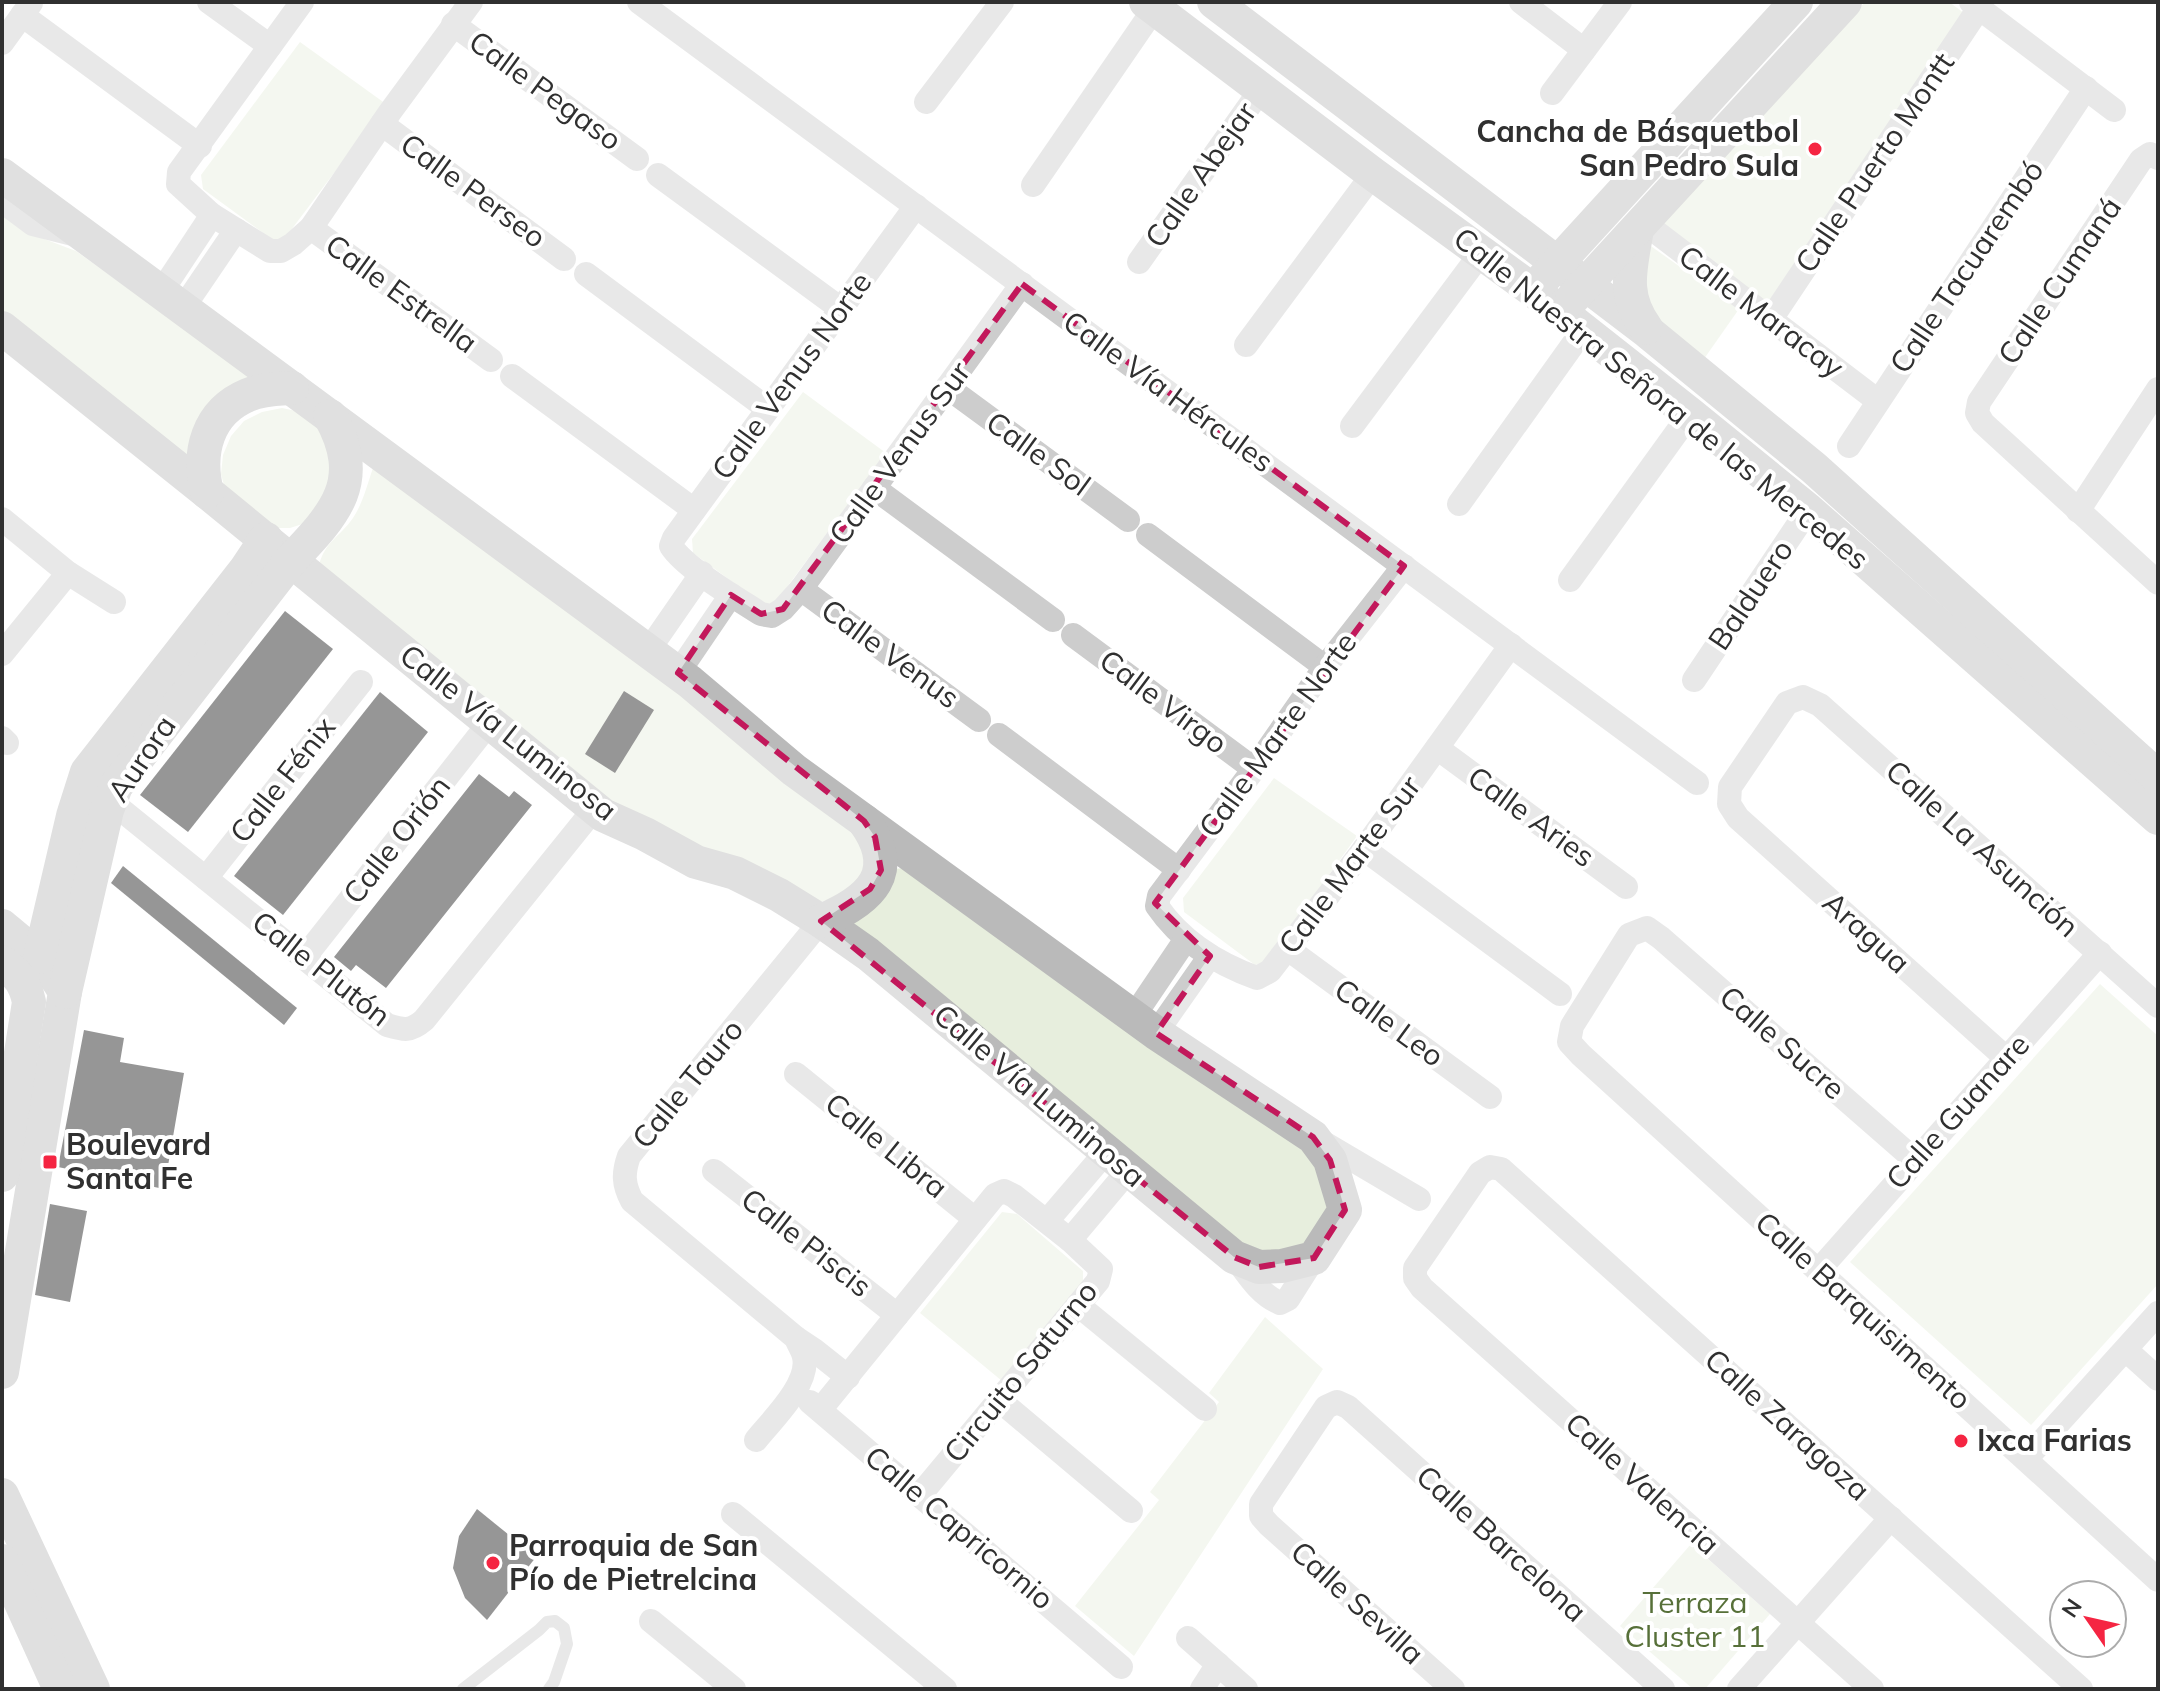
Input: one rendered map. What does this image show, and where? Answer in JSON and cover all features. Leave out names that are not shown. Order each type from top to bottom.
[{"type":"street","points":[[209,2],[270,46]]},
{"type":"street","points":[[302,2],[179,172],[178,184],[212,215],[270,251],[281,251],[311,228],[471,2]]},
{"type":"street","name":"Calle Vía Hércules","points":[[639,2],[1697,783]]},
{"type":"street","points":[[926,102],[1002,2]]},
{"type":"street","name":"Calle Nuestra Señora de las Mercedes","points":[[1214,2],[1648,332],[1814,468],[2158,777]]},
{"type":"street","points":[[1521,2],[1584,50]]},
{"type":"street","points":[[1552,93],[1620,2]]},
{"type":"street","points":[[1534,291],[1796,2]]},
{"type":"street","points":[[1459,504],[1572,320],[1584,283],[1845,2]]},
{"type":"street","points":[[1033,185],[1150,5]]},
{"type":"street","name":"Calle Nuestra Señora de las Mercedes","points":[[1150,5],[1534,291],[1690,414],[1800,504],[2158,818]]},
{"type":"street","points":[[1975,5],[2114,110]]},
{"type":"street","name":"Calle Puerto Montt","points":[[1771,319],[1975,5]]},
{"type":"street","points":[[2,43],[26,8],[200,146]]},
{"type":"street","name":"Calle Pegaso","points":[[453,24],[637,159]]},
{"type":"street","name":"Calle Abejar","points":[[1139,262],[1262,88]]},
{"type":"street","name":"Calle Tacuarembó","points":[[1849,446],[2086,88]]},
{"type":"street","name":"Calle Perseo","points":[[382,124],[564,259]]},
{"type":"street","name":"Calle Cumaná","points":[[2078,511],[1983,423],[1977,413],[1979,402],[2141,160],[2154,156]]},
{"type":"street","points":[[1246,345],[1373,174]]},
{"type":"street","points":[[2,175],[678,673],[794,770],[864,821],[1145,1024],[1313,1137],[1419,1199]]},
{"type":"street","points":[[658,175],[841,309]]},
{"type":"street","points":[[2,201],[33,224],[87,237]]},
{"type":"street","points":[[1516,232],[1553,232],[1611,205]]},
{"type":"street","name":"Calle Venus Norte","points":[[702,573],[675,553],[671,546],[674,538],[916,206]]},
{"type":"street","points":[[172,300],[212,215]]},
{"type":"street","points":[[1640,225],[1630,265],[1630,298],[1636,315],[1648,332]]},
{"type":"street","name":"Calle Maracay","points":[[1640,225],[1878,401]]},
{"type":"street","name":"Calle Estrella","points":[[311,228],[491,360]]},
{"type":"street","points":[[172,300],[236,230]]},
{"type":"street","points":[[1352,426],[1481,253]]},
{"type":"street","points":[[586,274],[768,409]]},
{"type":"street","name":"Calle Venus Sur","points":[[731,595],[761,614],[772,616],[783,609],[801,589],[1022,284]]},
{"type":"street","name":"Calle Vía Luminosa","points":[[2,328],[603,815],[696,862],[735,873],[821,921],[868,954],[1234,1257],[1259,1267],[1282,1266],[1314,1258],[1345,1210]]},
{"type":"street","points":[[512,376],[694,510]]},
{"type":"street","name":"Calle Sol","points":[[947,387],[1325,667]]},
{"type":"street","points":[[207,492],[203,449],[213,424],[246,395],[292,388]]},
{"type":"street","points":[[2158,389],[2078,511],[2158,583]]},
{"type":"street","points":[[1570,580],[1690,414]]},
{"type":"street","points":[[278,550],[329,517],[346,485],[344,445],[330,416]]},
{"type":"street","points":[[1800,504],[1814,468]]},
{"type":"street","points":[[874,488],[1053,620]]},
{"type":"street","name":"Balduero","points":[[1694,680],[1800,504]]},
{"type":"street","points":[[2,519],[68,573],[114,602]]},
{"type":"street","name":"Aurora","points":[[97,790],[116,786],[278,550]]},
{"type":"street","name":"Calle Marte Norte","points":[[1157,906],[1159,896],[1325,667],[1404,566]]},
{"type":"street","points":[[2,654],[68,573]]},
{"type":"street","points":[[648,651],[702,573],[731,595],[678,673]]},
{"type":"street","name":"Calle Venus","points":[[801,589],[979,720]]},
{"type":"street","name":"Calle Virgo","points":[[1073,635],[1254,769]]},
{"type":"street","name":"Calle Marte Sur","points":[[1157,906],[1186,939],[1210,956],[1257,978],[1270,971],[1364,849],[1511,645]]},
{"type":"street","name":"Calle Fénix","points":[[206,878],[361,682]]},
{"type":"street","name":"Aragua","points":[[1803,697],[1787,703],[1730,787],[1729,804],[1738,818],[2006,1058]]},
{"type":"street","name":"Calle La Asunción","points":[[1803,697],[1820,705],[2158,1006]]},
{"type":"street","name":"Calle Orión","points":[[304,958],[490,722]]},
{"type":"street","points":[[999,735],[1179,870]]},
{"type":"street","name":"Calle Aries","points":[[1437,748],[1626,887]]},
{"type":"street","name":"Aurora","points":[[40,957],[61,862],[97,790]]},
{"type":"street","name":"Aurora","points":[[65,992],[97,790]]},
{"type":"street","name":"Calle Plutón","points":[[97,790],[387,1025],[402,1030],[415,1028],[434,1008],[595,808]]},
{"type":"street","points":[[821,921],[859,901],[881,870],[881,853],[864,821]]},
{"type":"street","points":[[1364,849],[1560,994]]},
{"type":"street","name":"Calle Tauro","points":[[821,921],[629,1156],[623,1171],[625,1187],[632,1201],[796,1338],[848,1377]]},
{"type":"street","points":[[2,926],[40,957],[55,973],[65,992],[2,1372]]},
{"type":"street","name":"Calle Barquisimento","points":[[1647,928],[1629,935],[1572,1026],[1569,1042],[2158,1580]]},
{"type":"street","name":"Calle Sucre","points":[[1647,928],[1915,1160]]},
{"type":"street","points":[[1145,1024],[1186,939]]},
{"type":"street","name":"Calle Leo","points":[[1288,949],[1490,1097]]},
{"type":"street","name":"Calle Guanare","points":[[1818,1271],[2100,953]]},
{"type":"street","points":[[1145,1024],[1210,956]]},
{"type":"street","points":[[2,962],[26,986],[29,1002],[2,1175]]},
{"type":"street","name":"Calle Libra","points":[[796,1074],[975,1219]]},
{"type":"street","points":[[1313,1137],[1330,1160],[1345,1210]]},
{"type":"street","points":[[1047,1221],[1117,1161]]},
{"type":"street","points":[[1070,1240],[1117,1161]]},
{"type":"street","name":"Calle Valencia","points":[[1490,1167],[1480,1173],[1415,1268],[1415,1278],[1422,1288],[1872,1689]]},
{"type":"street","name":"Calle Zaragoza","points":[[1490,1167],[1501,1169],[2081,1689]]},
{"type":"street","name":"Calle Piscis","points":[[714,1171],[897,1315]]},
{"type":"street","points":[[1345,1210],[1370,1171]]},
{"type":"street","name":"Circuito Saturno","points":[[820,1410],[995,1195],[1004,1191],[1070,1240],[1101,1269],[1098,1281],[920,1495]]},
{"type":"street","points":[[1078,1305],[1205,1409]]},
{"type":"street","points":[[2026,1459],[2158,1313]]},
{"type":"street","points":[[756,1440],[796,1390],[804,1373],[804,1357],[796,1338]]},
{"type":"street","points":[[2126,1350],[2158,1379]]},
{"type":"street","name":"Calle Capricornio","points":[[796,1390],[1121,1667]]},
{"type":"street","points":[[999,1400],[1131,1511]]},
{"type":"street","name":"Calle Sevilla","points":[[1337,1402],[1326,1407],[1317,1419],[1261,1504],[1261,1516],[1453,1689]]},
{"type":"street","name":"Calle Barcelona","points":[[1337,1402],[1348,1407],[1663,1689]]},
{"type":"street","points":[[2,1495],[83,1689]]},
{"type":"street","points":[[733,1514],[945,1689]]},
{"type":"street","points":[[1739,1689],[1891,1518]]},
{"type":"street","points":[[2,1561],[83,1689]]},
{"type":"street","points":[[651,1621],[734,1689]]},
{"type":"street","points":[[1188,1638],[1246,1689]]},
{"type":"street","points":[[1202,1689],[1218,1664]]},
{"type":"lane","points":[[463,1689],[547,1622],[555,1621],[564,1628],[567,1644],[549,1689]]},
{"type":"highlighted area","points":[[1022,284],[1404,566],[1155,903],[1210,956],[1156,1033],[1313,1137],[1330,1160],[1345,1210],[1314,1258],[1259,1267],[1234,1257],[821,921],[870,889],[881,870],[875,837],[864,821],[678,673],[731,595],[761,614],[783,609]]},
{"type":"green space","points":[[1865,2],[1949,2],[1964,13],[1766,306],[1660,226]]},
{"type":"green space","points":[[300,42],[386,104],[285,238],[274,241],[203,189],[201,175]]},
{"type":"green space","points":[[2,211],[31,234],[76,251],[253,378],[193,457],[179,461],[2,313]]},
{"type":"green space","points":[[1648,244],[1739,309],[1699,366],[1668,341],[1642,293]]},
{"type":"green space","points":[[803,392],[886,453],[776,602],[764,605],[693,553],[692,539]]},
{"type":"green space","points":[[282,408],[301,412],[319,421],[341,475],[309,522],[290,528],[270,528],[226,493],[221,474],[223,455],[231,436],[244,421],[262,412]]},
{"type":"green space","points":[[373,468],[645,659],[873,851],[862,890],[820,902],[609,808],[319,565],[329,544],[356,512]]},
{"type":"green space","points":[[1274,778],[1357,836],[1267,961],[1255,965],[1184,912],[1183,898]]},
{"type":"green space","points":[[904,868],[1316,1152],[1332,1187],[1320,1239],[1255,1258],[850,927],[893,869]]},
{"type":"green space","points":[[2100,984],[2158,1036],[2158,1284],[2031,1425],[1850,1262]]},
{"type":"green space","points":[[1002,1212],[1017,1214],[1083,1271],[1083,1284],[1002,1381],[920,1313]]},
{"type":"green space","points":[[1265,1317],[1323,1369],[1134,1656],[1075,1606],[1159,1500],[1150,1492],[1219,1402],[1209,1393]]},
{"type":"green space","name":"Terraza Cluster 11","points":[[1691,1544],[1770,1614],[1705,1689],[1693,1689],[1620,1626]]},
{"type":"building","points":[[285,611],[333,649],[188,832],[140,795]]},
{"type":"building","points":[[624,691],[654,710],[615,773],[585,754]]},
{"type":"building","points":[[380,692],[428,732],[283,915],[234,876]]},
{"type":"building","points":[[479,774],[509,797],[514,791],[532,805],[386,988],[356,965],[351,971],[334,957]]},
{"type":"building","points":[[123,866],[297,1008],[284,1025],[111,883]]},
{"type":"building","points":[[84,1030],[124,1038],[120,1062],[184,1073],[164,1189],[58,1167]]},
{"type":"building","points":[[50,1204],[87,1211],[70,1302],[35,1295]]},
{"type":"building","name":"Parroquia de San Pío de Pietrelcina","points":[[477,1509],[536,1557],[487,1620],[465,1598],[453,1568],[459,1536]]},
{"type":"place","name":"Cancha de Básquetbol San Pedro Sula","points":[[1815,149]]},
{"type":"place","name":"Boulevard Santa Fe","points":[[50,1162]]},
{"type":"place","name":"Ixca Farias","points":[[1961,1441]]},
{"type":"place","name":"Parroquia de San Pío de Pietrelcina","points":[[493,1563]]}]
